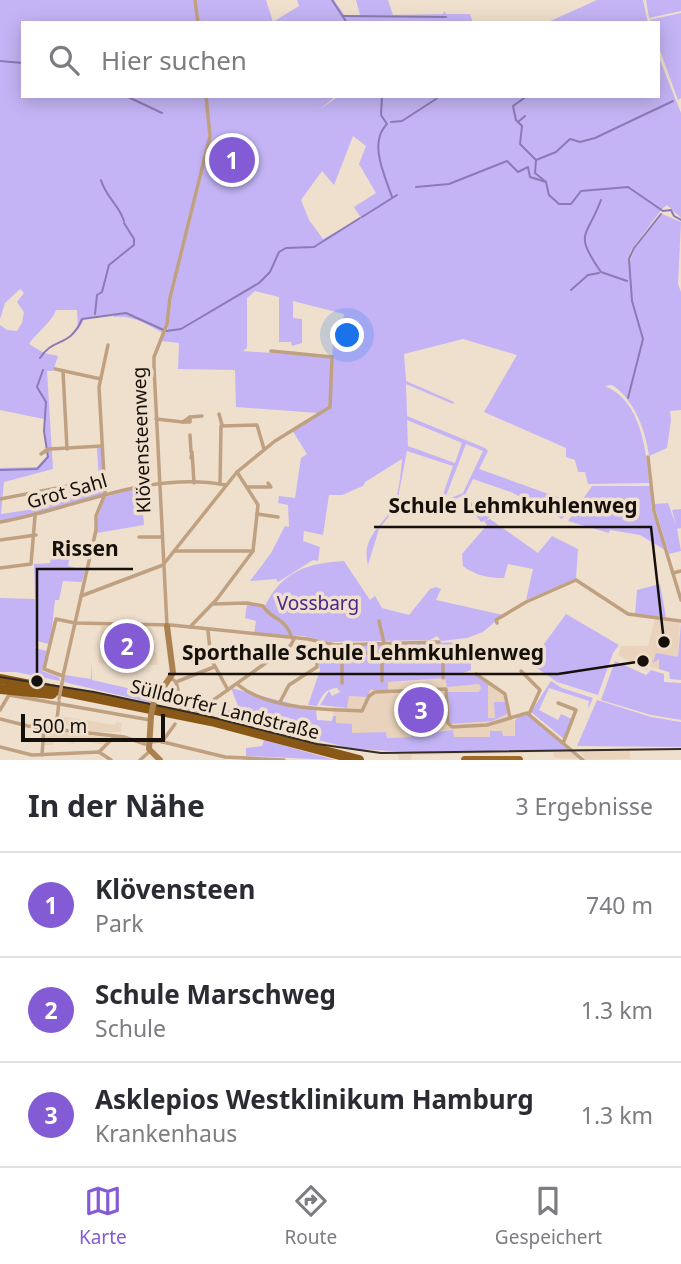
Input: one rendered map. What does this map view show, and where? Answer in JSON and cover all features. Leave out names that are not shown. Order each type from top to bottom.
[{"type":"highway","name":"Sülldorfer Landstraße","points":[[0,679],[218,722],[359,760]]},
{"type":"highway","name":"Sülldorfer Landstraße","points":[[3,693],[117,704],[225,728],[345,760]]},
{"type":"main road","points":[[465,760],[519,760]]},
{"type":"street","points":[[195,0],[198,21]]},
{"type":"street","name":"Klövensteenweg","points":[[165,559],[158,482],[154,357],[165,331],[170,298],[210,136],[206,98]]},
{"type":"street","points":[[56,728],[63,677],[96,530],[96,516],[106,494],[101,379],[108,345]]},
{"type":"street","points":[[177,707],[180,698],[174,680],[167,626],[163,565],[165,559],[175,551],[223,485],[237,472],[264,449],[331,406],[332,358],[271,351]]},
{"type":"street","points":[[55,369],[101,379]]},
{"type":"street","points":[[63,371],[67,449]]},
{"type":"street","points":[[219,414],[222,425],[223,485]]},
{"type":"street","points":[[156,419],[190,422],[190,417],[202,416]]},
{"type":"street","points":[[222,425],[260,425],[264,449]]},
{"type":"street","points":[[190,435],[192,482]]},
{"type":"street","points":[[46,451],[102,446]]},
{"type":"street","points":[[648,457],[654,511],[681,600]]},
{"type":"street","points":[[190,627],[212,605],[253,551],[257,503],[237,472]]},
{"type":"street","points":[[0,499],[104,479]]},
{"type":"street","name":"Grot Sahl","points":[[0,522],[35,516],[106,494],[158,482],[223,485]]},
{"type":"street","points":[[248,487],[264,487]]},
{"type":"street","points":[[257,514],[278,517]]},
{"type":"street","points":[[0,568],[31,564],[36,535],[35,516]]},
{"type":"street","points":[[0,540],[36,535]]},
{"type":"street","points":[[144,537],[161,537]]},
{"type":"street","points":[[175,551],[253,551]]},
{"type":"street","points":[[81,596],[163,565]]},
{"type":"street","points":[[673,573],[681,571]]},
{"type":"street","points":[[501,620],[526,603],[576,580],[628,614],[681,621]]},
{"type":"street","points":[[155,698],[197,711],[291,645],[293,638],[284,622],[263,607],[247,603],[212,605]]},
{"type":"street","points":[[63,677],[45,671],[55,620],[190,627],[335,645],[435,642],[435,652]]},
{"type":"street","points":[[379,621],[384,643]]},
{"type":"street","points":[[208,630],[214,667],[228,690]]},
{"type":"street","points":[[443,652],[443,678]]},
{"type":"street","points":[[342,683],[342,654],[460,652]]},
{"type":"street","points":[[382,653],[382,681]]},
{"type":"street","points":[[280,702],[289,685],[317,667],[317,657]]},
{"type":"street","points":[[140,760],[148,745],[155,698],[174,680],[214,667]]},
{"type":"street","points":[[521,671],[540,690],[530,713]]},
{"type":"street","points":[[476,674],[505,694],[510,718]]},
{"type":"street","points":[[237,684],[280,702],[362,711],[373,692],[446,689],[448,723],[452,727],[487,726],[520,712],[530,713],[583,760]]},
{"type":"street","points":[[0,710],[3,693],[150,718]]},
{"type":"street","points":[[558,703],[576,710],[564,741]]},
{"type":"street","points":[[0,719],[136,740],[148,745],[160,760]]},
{"type":"street","points":[[162,742],[175,724]]},
{"type":"street","points":[[42,755],[44,727]]},
{"type":"street","points":[[99,752],[114,737]]},
{"type":"street","points":[[148,745],[162,742],[225,759],[284,760]]},
{"type":"street","points":[[0,747],[22,754],[99,752],[111,760]]},
{"type":"street","points":[[21,760],[22,754]]},
{"type":"street","points":[[53,754],[53,760]]},
{"type":"shaded area","points":[[655,619],[680,622],[678,657],[659,659],[659,669],[649,666],[647,671],[618,655],[621,646],[648,646]]},
{"type":"shaded area","points":[[101,626],[152,628],[158,665],[98,663]]},
{"type":"shaded area","points":[[426,678],[479,678],[505,694],[507,714],[515,721],[516,736],[503,736],[502,731],[490,731],[490,737],[453,737],[453,730],[411,732],[411,737],[386,738],[386,733],[352,733],[336,723],[333,711],[335,707],[347,708],[348,693],[351,691],[388,690],[388,682],[426,681]]},
{"type":"shaded area","points":[[155,705],[317,742],[378,752],[681,750],[630,751],[630,759],[586,760],[580,752],[574,752],[579,759],[554,758],[553,752],[412,755],[411,760],[399,760],[398,755],[317,746]]},
{"type":"shaded area","points":[[60,716],[115,725],[116,722],[122,723],[121,732],[95,732],[60,724]]},
{"type":"shaded area","points":[[45,730],[109,739],[105,745],[79,740],[73,744],[55,738],[53,745],[43,745]]},
{"type":"green space","points":[[0,0],[266,0],[273,21],[21,21],[21,98],[334,98],[319,110],[336,98],[660,98],[660,60],[681,113],[681,218],[667,205],[662,209],[631,250],[628,267],[635,248],[662,214],[681,222],[678,284],[681,292],[681,410],[670,411],[667,448],[649,456],[642,426],[633,407],[612,385],[605,386],[617,393],[634,414],[643,441],[649,483],[588,484],[585,472],[578,472],[575,460],[566,457],[566,448],[484,412],[517,355],[463,339],[404,354],[406,381],[454,402],[453,404],[406,384],[407,416],[485,448],[488,451],[479,469],[574,503],[562,519],[511,492],[473,479],[465,495],[481,514],[490,517],[485,521],[490,519],[538,553],[552,536],[578,549],[576,579],[526,600],[533,569],[508,564],[504,578],[498,578],[478,574],[463,566],[462,554],[487,525],[484,521],[481,522],[462,496],[425,511],[396,507],[379,529],[368,565],[371,538],[395,502],[402,459],[365,482],[363,486],[342,495],[329,495],[323,535],[304,531],[303,541],[320,547],[318,561],[313,560],[278,582],[276,579],[250,581],[271,553],[285,526],[289,527],[288,505],[278,503],[279,496],[295,498],[301,458],[307,454],[292,430],[318,413],[236,407],[235,370],[178,369],[179,343],[161,341],[168,328],[172,297],[211,137],[209,134],[163,333],[145,323],[114,317],[114,314],[85,318],[78,330],[77,310],[56,310],[29,344],[44,353],[58,356],[53,371],[47,371],[53,469],[4,482],[1,514],[41,508],[70,499],[68,486],[99,481],[97,448],[102,446],[105,494],[44,514],[0,522],[0,468],[37,467],[47,456],[44,419],[0,410],[0,325],[7,330],[17,331],[24,312],[17,302],[24,293],[20,289],[5,303],[0,319]],"holes":[[[353,136],[366,146],[359,164],[376,193],[354,207],[361,218],[323,239],[309,220],[301,200],[322,171],[334,185]],[[255,291],[279,297],[279,342],[291,342],[292,346],[302,343],[302,319],[293,318],[293,301],[344,314],[342,325],[335,325],[332,357],[243,351],[247,348],[247,298]],[[407,420],[462,443],[455,463],[408,446]],[[466,444],[483,451],[463,493],[444,501]],[[407,451],[453,466],[440,503],[425,507],[397,503]]]},
{"type":"green space","points":[[297,0],[334,0],[345,16],[360,15],[356,0],[388,0],[393,15],[443,14],[444,11],[446,14],[470,14],[472,21],[275,21],[299,6]]},
{"type":"green space","points":[[597,0],[643,0],[648,21],[550,21]]},
{"type":"green space","points":[[646,0],[681,0],[681,11],[649,18]]},
{"type":"green space","points":[[681,13],[681,98],[678,100],[660,50],[660,21],[649,20]]},
{"type":"green space","points":[[592,486],[650,486],[652,511],[665,550],[640,535],[610,530],[609,533],[568,521]]},
{"type":"green space","points":[[141,487],[144,525],[97,533],[98,517],[105,497]]},
{"type":"green space","points":[[668,503],[676,525],[672,510],[681,509],[681,528],[677,529],[681,551],[669,554],[654,504]]},
{"type":"green space","points":[[55,541],[72,545],[68,566],[85,570],[82,582],[63,581],[59,600],[55,600],[49,644],[37,641],[35,648],[47,651],[42,671],[59,677],[60,681],[16,672],[0,672],[0,598],[35,599],[34,564],[50,563]]},
{"type":"green space","name":"Vossbarg","points":[[344,561],[370,600],[375,596],[382,608],[409,615],[430,589],[436,587],[441,589],[436,600],[503,615],[483,632],[467,638],[441,641],[437,636],[430,640],[331,642],[303,636],[254,634],[256,621],[245,618],[247,604],[265,606],[279,584],[297,571],[319,564]]},
{"type":"green space","points":[[660,584],[666,617],[635,614],[637,590]]},
{"type":"green space","points":[[566,614],[619,645],[613,653],[598,695],[557,682],[530,663]]},
{"type":"green space","points":[[681,623],[681,680],[670,679],[669,672],[659,669],[659,659],[653,663],[656,653],[678,657]]},
{"type":"green space","points":[[461,642],[461,647],[466,647],[467,662],[471,662],[471,670],[463,673],[478,673],[488,684],[488,718],[495,718],[494,702],[506,702],[507,714],[492,721],[449,724],[448,692],[479,692],[481,688],[479,684],[447,687],[445,678],[388,682],[388,690],[370,690],[367,697],[349,696],[347,708],[320,705],[329,691],[332,696],[340,692],[337,688],[330,690],[324,693],[317,706],[308,705],[320,670],[318,659],[328,656],[331,646]]},
{"type":"green space","points":[[615,661],[646,675],[651,670],[664,674],[664,682],[681,683],[681,720],[651,715],[601,700]]},
{"type":"green space","points":[[92,663],[92,680],[145,692],[152,698],[152,703],[64,682],[65,675],[91,679]]},
{"type":"green space","points":[[551,681],[562,688],[593,698],[588,709],[589,701],[549,688],[539,710],[558,720],[561,714],[572,719],[564,739],[531,712]]},
{"type":"green space","points":[[231,688],[316,710],[317,720],[332,721],[333,716],[336,716],[336,723],[352,724],[352,733],[386,732],[387,738],[411,737],[411,732],[418,734],[453,730],[454,737],[490,737],[490,731],[502,731],[503,736],[515,736],[515,721],[519,714],[529,714],[571,750],[413,752],[354,749],[266,727],[244,713],[245,719],[241,713],[239,717],[225,712],[238,706]]},
{"type":"green space","points":[[597,700],[651,717],[681,722],[681,747],[577,746]]},
{"type":"green space","points":[[264,740],[335,760],[246,756],[246,748],[262,746]]},
{"type":"waterway","points":[[332,0],[346,21]]},
{"type":"waterway","points":[[343,16],[446,17]]},
{"type":"waterway","points":[[0,61],[21,63]]},
{"type":"waterway","points":[[130,98],[162,113]]},
{"type":"waterway","points":[[382,98],[381,115],[387,124],[381,132],[378,150],[392,197]]},
{"type":"waterway","points":[[524,98],[513,106],[516,120],[522,126],[520,144],[536,160],[535,173],[546,182]]},
{"type":"waterway","points":[[391,122],[402,121],[436,99]]},
{"type":"waterway","points":[[536,160],[556,152],[570,139],[580,142],[595,138],[673,101]]},
{"type":"waterway","points":[[518,122],[525,116]]},
{"type":"waterway","points":[[416,187],[449,184],[507,161],[518,172],[528,167],[530,177],[546,182],[549,195],[559,204],[571,204],[581,191],[628,187],[663,211],[671,210],[674,216],[681,220]]},
{"type":"waterway","points":[[101,180],[124,221]]},
{"type":"waterway","points":[[362,217],[397,195]]},
{"type":"waterway","points":[[601,200],[585,235],[587,249],[601,272],[627,281]]},
{"type":"waterway","points":[[628,398],[643,339],[632,301],[629,259],[634,248],[661,214]]},
{"type":"waterway","points":[[40,358],[50,347],[67,339],[82,319],[126,313],[166,331],[181,329],[259,283],[270,272],[279,252],[286,248],[314,247],[360,218]]},
{"type":"waterway","points":[[120,256],[134,245],[134,239],[124,223]]},
{"type":"waterway","points":[[95,314],[97,295],[102,292],[109,265],[119,257]]},
{"type":"waterway","points":[[571,290],[588,275],[599,273]]},
{"type":"waterway","points":[[0,470],[37,469],[48,457],[44,431],[46,402],[37,387],[43,370]]},
{"type":"tram line","points":[[0,677],[94,692],[207,716],[317,744],[381,753],[681,749]]},
{"type":"place","name":"Klövensteen","points":[[232,160]]},
{"type":"place","name":"Schule Lehmkuhlenweg","points":[[664,642]]},
{"type":"place","name":"Schule Marschweg","points":[[127,646]]},
{"type":"place","name":"Sporthalle Schule Lehmkuhlenweg","points":[[643,661]]},
{"type":"place","name":"Rissen","points":[[37,681]]},
{"type":"place","name":"Asklepios Westklinikum Hamburg","points":[[421,710]]}]
